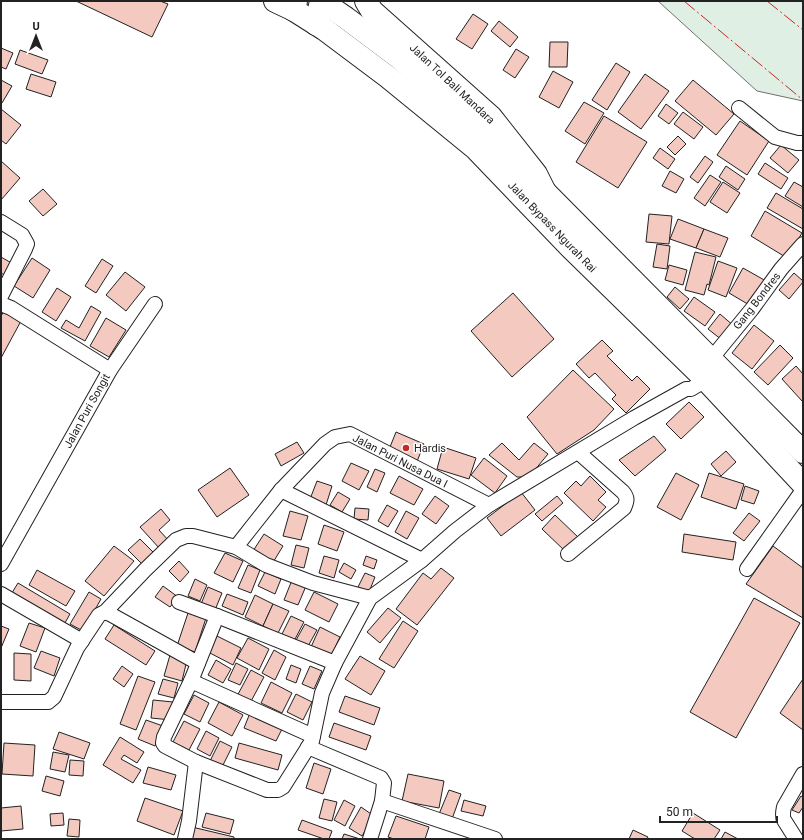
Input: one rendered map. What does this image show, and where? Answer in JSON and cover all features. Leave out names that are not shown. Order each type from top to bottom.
[{"type":"highway","points":[[316,24],[321,1]]},
{"type":"highway","name":"Jalan Bypass Ngurah Rai","points":[[321,1],[398,57],[480,128],[529,181],[545,192],[701,376],[803,452]]},
{"type":"highway","name":"Jalan Tol Bali Mandara","points":[[366,1],[372,11],[491,117],[536,174],[545,192]]},
{"type":"highway","name":"Jalan Bypass Ngurah Rai","points":[[288,4],[388,77],[475,148],[572,248],[701,376],[803,484]]},
{"type":"street","points":[[739,108],[775,137],[803,143]]},
{"type":"street","points":[[1,222],[22,235],[27,244],[1,296]]},
{"type":"street","name":"Gang Bondres","points":[[701,376],[781,269],[803,244]]},
{"type":"street","name":"Jalan Puri Songit","points":[[1,304],[11,308],[110,370],[1,564]]},
{"type":"street","points":[[110,370],[155,304]]},
{"type":"street","points":[[217,616],[191,681],[164,737],[163,743],[165,746],[196,762],[267,790],[278,790],[283,787],[310,742],[322,693],[335,663],[370,598],[422,560],[455,531],[489,505],[701,376]]},
{"type":"street","name":"Jalan Puri Nusa Dua I","points":[[236,547],[281,490],[325,444],[335,437],[350,434],[489,505]]},
{"type":"street","points":[[568,554],[624,508],[627,501],[627,496],[624,492],[578,452]]},
{"type":"street","points":[[281,490],[422,560]]},
{"type":"street","points":[[748,568],[803,490]]},
{"type":"street","points":[[1,702],[48,702],[54,697],[77,648],[100,615],[105,612],[176,540],[186,536],[193,536],[236,547],[266,565],[313,582],[370,598]]},
{"type":"street","points":[[1,594],[82,641]]},
{"type":"street","points":[[179,602],[335,663]]},
{"type":"street","points":[[105,612],[198,663]]},
{"type":"street","points":[[191,681],[381,778],[384,782],[382,801],[370,839]]},
{"type":"street","points":[[185,839],[189,821],[196,762]]},
{"type":"street","points":[[796,839],[784,820],[783,814],[784,808],[803,774]]},
{"type":"street","points":[[382,801],[495,839]]},
{"type":"green space","points":[[658,1],[803,1],[803,101],[757,91]]},
{"type":"building","points":[[76,1],[160,1],[168,4],[152,37]]},
{"type":"building","points":[[473,14],[488,24],[472,49],[456,39]]},
{"type":"building","points":[[499,21],[518,37],[510,47],[491,31]]},
{"type":"building","points":[[550,42],[568,42],[567,67],[549,67]]},
{"type":"building","points":[[1,48],[13,53],[6,69],[1,67]]},
{"type":"building","points":[[516,49],[529,57],[515,78],[503,70]]},
{"type":"building","points":[[20,50],[48,60],[42,74],[15,64]]},
{"type":"building","points":[[616,63],[630,72],[607,110],[592,100]]},
{"type":"building","points":[[553,71],[573,82],[559,108],[539,97]]},
{"type":"building","points":[[31,74],[56,82],[51,97],[26,89]]},
{"type":"building","points":[[645,74],[669,91],[641,129],[618,112]]},
{"type":"building","points":[[1,80],[12,86],[2,103],[1,103]]},
{"type":"building","points":[[693,80],[734,114],[716,135],[675,101]]},
{"type":"building","points":[[584,102],[604,113],[585,144],[565,131]]},
{"type":"building","points":[[666,104],[678,113],[669,124],[658,116]]},
{"type":"building","points":[[1,109],[21,125],[6,144],[1,140]]},
{"type":"building","points":[[683,112],[703,127],[694,139],[674,124]]},
{"type":"building","points":[[604,116],[647,142],[618,188],[576,162]]},
{"type":"building","points":[[740,121],[769,141],[747,175],[717,155]]},
{"type":"building","points":[[678,136],[686,144],[675,155],[667,147]]},
{"type":"building","points":[[781,145],[799,160],[788,173],[770,158]]},
{"type":"building","points":[[660,148],[675,159],[668,169],[653,158]]},
{"type":"building","points":[[705,156],[713,162],[698,183],[690,177]]},
{"type":"building","points":[[1,161],[20,178],[1,200]]},
{"type":"building","points":[[765,163],[788,178],[781,189],[758,174]]},
{"type":"building","points":[[726,166],[745,179],[738,190],[719,177]]},
{"type":"building","points":[[670,171],[684,179],[676,193],[662,186]]},
{"type":"building","points":[[710,175],[721,182],[705,206],[694,198]]},
{"type":"building","points":[[723,182],[740,193],[727,213],[710,202]]},
{"type":"building","points":[[794,182],[803,187],[803,207],[785,196]]},
{"type":"building","points":[[43,189],[57,204],[43,216],[29,201]]},
{"type":"building","points":[[776,193],[803,209],[803,229],[767,208]]},
{"type":"building","points":[[765,211],[802,233],[787,258],[751,236]]},
{"type":"building","points":[[649,214],[672,216],[669,244],[646,242]]},
{"type":"building","points":[[678,219],[704,229],[696,248],[670,239]]},
{"type":"building","points":[[704,229],[728,238],[720,257],[696,248]]},
{"type":"building","points":[[657,244],[670,246],[667,269],[653,267]]},
{"type":"building","points":[[695,252],[716,257],[709,285],[707,284],[704,295],[685,290]]},
{"type":"building","points":[[1,257],[15,265],[8,277],[1,273]]},
{"type":"building","points":[[32,258],[50,270],[33,298],[14,286]]},
{"type":"building","points":[[102,259],[113,266],[96,293],[85,286]]},
{"type":"building","points":[[718,261],[737,268],[726,297],[708,290]]},
{"type":"building","points":[[669,265],[687,270],[683,285],[665,280]]},
{"type":"building","points":[[743,268],[766,281],[751,306],[729,293]]},
{"type":"building","points":[[125,272],[145,287],[126,311],[106,295]]},
{"type":"building","points":[[794,273],[803,282],[789,299],[779,290]]},
{"type":"building","points":[[675,287],[689,299],[680,309],[667,297]]},
{"type":"building","points":[[57,288],[71,297],[56,321],[42,312]]},
{"type":"building","points":[[513,293],[554,339],[512,377],[471,331]]},
{"type":"building","points":[[694,297],[715,312],[705,326],[684,311]]},
{"type":"building","points":[[91,306],[101,312],[85,341],[61,328],[66,320],[79,328]]},
{"type":"building","points":[[4,311],[21,321],[1,358],[1,316]]},
{"type":"building","points":[[720,314],[734,326],[722,340],[708,329]]},
{"type":"building","points":[[106,318],[126,330],[109,357],[90,346]]},
{"type":"building","points":[[754,325],[774,341],[752,369],[732,353]]},
{"type":"building","points":[[602,340],[613,351],[607,356],[632,381],[637,376],[650,389],[626,413],[612,399],[616,395],[595,373],[589,378],[576,364]]},
{"type":"building","points":[[780,345],[793,358],[768,385],[754,372]]},
{"type":"building","points":[[796,366],[803,374],[802,401],[782,379]]},
{"type":"building","points":[[573,370],[614,409],[594,430],[557,454],[527,417]]},
{"type":"building","points":[[689,402],[704,417],[681,439],[666,424]]},
{"type":"building","name":"Hardis","points":[[396,432],[424,444],[416,464],[388,452]]},
{"type":"building","points":[[654,436],[666,450],[635,476],[619,460]]},
{"type":"building","points":[[297,442],[304,453],[281,466],[275,454]]},
{"type":"building","points":[[502,443],[519,460],[534,443],[548,454],[529,477],[517,477],[489,455]]},
{"type":"building","points":[[443,447],[476,458],[469,479],[437,469]]},
{"type":"building","points":[[726,451],[736,462],[721,476],[711,464]]},
{"type":"building","points":[[484,458],[507,476],[495,493],[471,475]]},
{"type":"building","points":[[351,463],[369,471],[359,490],[342,481]]},
{"type":"building","points":[[230,468],[249,495],[217,517],[198,490]]},
{"type":"building","points":[[375,469],[385,473],[377,492],[367,487]]},
{"type":"building","points":[[676,473],[699,485],[681,520],[657,507]]},
{"type":"building","points":[[709,473],[744,484],[736,509],[701,497]]},
{"type":"building","points":[[399,476],[423,489],[414,505],[390,493]]},
{"type":"building","points":[[590,476],[606,492],[598,500],[606,507],[593,521],[564,493],[576,481],[581,486]]},
{"type":"building","points":[[317,481],[332,486],[326,505],[310,499]]},
{"type":"building","points":[[745,486],[759,491],[754,504],[741,500]]},
{"type":"building","points":[[338,492],[350,499],[342,512],[330,505]]},
{"type":"building","points":[[521,492],[535,510],[501,536],[487,518]]},
{"type":"building","points":[[435,496],[449,506],[436,524],[422,514]]},
{"type":"building","points":[[557,496],[563,503],[542,521],[535,514]]},
{"type":"building","points":[[387,505],[398,511],[388,527],[378,521]]},
{"type":"building","points":[[355,508],[369,509],[368,520],[354,519]]},
{"type":"building","points":[[161,509],[170,520],[159,530],[169,541],[160,549],[140,527]]},
{"type":"building","points":[[290,511],[308,516],[301,540],[283,536]]},
{"type":"building","points":[[406,511],[419,518],[407,539],[395,532]]},
{"type":"building","points":[[749,513],[760,521],[744,541],[733,533]]},
{"type":"building","points":[[555,515],[579,538],[566,552],[542,529]]},
{"type":"building","points":[[324,525],[344,532],[337,551],[318,544]]},
{"type":"building","points":[[264,534],[283,546],[272,564],[253,551]]},
{"type":"building","points":[[684,534],[736,542],[733,560],[682,552]]},
{"type":"building","points":[[140,539],[154,553],[142,564],[128,550]]},
{"type":"building","points":[[296,545],[309,548],[304,568],[291,565]]},
{"type":"building","points":[[114,546],[134,561],[104,596],[85,581]]},
{"type":"building","points":[[773,546],[803,568],[803,618],[746,584]]},
{"type":"building","points":[[225,553],[243,561],[233,582],[214,573]]},
{"type":"building","points":[[324,556],[339,560],[334,578],[319,573]]},
{"type":"building","points":[[366,556],[377,560],[374,569],[363,565]]},
{"type":"building","points":[[179,561],[189,572],[180,582],[169,571]]},
{"type":"building","points":[[344,563],[356,570],[351,579],[339,572]]},
{"type":"building","points":[[248,565],[260,570],[251,593],[238,588]]},
{"type":"building","points":[[441,568],[454,578],[417,625],[396,609],[423,573],[431,579]]},
{"type":"building","points":[[37,570],[75,591],[66,606],[29,585]]},
{"type":"building","points":[[265,572],[281,579],[275,594],[258,586]]},
{"type":"building","points":[[365,573],[375,577],[369,592],[358,587]]},
{"type":"building","points":[[195,579],[207,585],[200,601],[188,596]]},
{"type":"building","points":[[292,580],[306,586],[298,605],[284,600]]},
{"type":"building","points":[[18,583],[70,614],[62,628],[10,596]]},
{"type":"building","points":[[163,586],[178,597],[170,607],[155,597]]},
{"type":"building","points":[[208,587],[222,593],[215,610],[201,604]]},
{"type":"building","points":[[89,592],[101,599],[83,631],[70,624]]},
{"type":"building","points":[[314,592],[338,604],[329,622],[305,610]]},
{"type":"building","points":[[227,594],[248,602],[243,615],[222,606]]},
{"type":"building","points":[[255,595],[273,604],[263,626],[245,617]]},
{"type":"building","points":[[754,598],[800,623],[736,738],[690,712]]},
{"type":"building","points":[[273,604],[289,611],[278,633],[263,626]]},
{"type":"building","points":[[388,608],[401,618],[380,643],[367,632]]},
{"type":"building","points":[[188,613],[206,618],[195,652],[177,646]]},
{"type":"building","points":[[291,616],[304,622],[294,641],[281,636]]},
{"type":"building","points":[[403,621],[418,631],[394,668],[379,659]]},
{"type":"building","points":[[29,623],[45,628],[36,652],[20,646]]},
{"type":"building","points":[[305,624],[317,630],[307,648],[295,642]]},
{"type":"building","points":[[114,625],[155,651],[146,665],[105,639]]},
{"type":"building","points":[[1,626],[9,629],[1,648]]},
{"type":"building","points":[[320,627],[340,637],[331,656],[311,647]]},
{"type":"building","points":[[217,636],[241,648],[233,665],[208,652]]},
{"type":"building","points":[[248,638],[269,649],[259,670],[237,658]]},
{"type":"building","points":[[274,650],[286,657],[275,680],[262,673]]},
{"type":"building","points":[[41,651],[60,658],[54,676],[34,668]]},
{"type":"building","points":[[14,653],[31,654],[31,681],[14,680]]},
{"type":"building","points":[[170,655],[187,660],[182,681],[164,676]]},
{"type":"building","points":[[360,656],[385,671],[371,695],[345,679]]},
{"type":"building","points":[[216,660],[231,669],[223,683],[208,675]]},
{"type":"building","points":[[236,663],[248,669],[240,685],[228,680]]},
{"type":"building","points":[[291,665],[301,669],[296,683],[286,679]]},
{"type":"building","points":[[122,666],[133,674],[124,687],[113,679]]},
{"type":"building","points":[[310,666],[322,671],[314,689],[302,684]]},
{"type":"building","points":[[251,670],[264,677],[249,705],[236,698]]},
{"type":"building","points":[[138,676],[155,682],[136,730],[120,724]]},
{"type":"building","points":[[163,679],[178,683],[174,698],[158,694]]},
{"type":"building","points":[[803,679],[803,730],[780,713]]},
{"type":"building","points":[[271,682],[292,693],[282,713],[261,703]]},
{"type":"building","points":[[296,694],[312,702],[303,720],[287,712]]},
{"type":"building","points":[[194,695],[209,703],[200,722],[184,714]]},
{"type":"building","points":[[345,696],[380,708],[374,725],[339,712]]},
{"type":"building","points":[[153,700],[173,702],[171,720],[151,718]]},
{"type":"building","points":[[219,702],[243,715],[232,736],[208,723]]},
{"type":"building","points":[[250,713],[283,727],[276,741],[244,728]]},
{"type":"building","points":[[146,720],[163,726],[155,746],[138,739]]},
{"type":"building","points":[[184,721],[200,729],[189,750],[173,742]]},
{"type":"building","points":[[334,723],[371,736],[366,750],[329,737]]},
{"type":"building","points":[[206,731],[219,738],[210,756],[197,749]]},
{"type":"building","points":[[59,732],[90,743],[84,759],[53,749]]},
{"type":"building","points":[[120,737],[144,752],[137,763],[124,755],[121,759],[141,770],[133,783],[103,765]]},
{"type":"building","points":[[220,741],[232,747],[222,767],[210,761]]},
{"type":"building","points":[[4,743],[35,745],[33,776],[2,774]]},
{"type":"building","points":[[239,743],[282,755],[278,770],[235,758]]},
{"type":"building","points":[[53,752],[69,755],[65,772],[50,769]]},
{"type":"building","points":[[70,760],[84,761],[83,776],[69,775]]},
{"type":"building","points":[[314,763],[331,769],[323,794],[306,788]]},
{"type":"building","points":[[148,767],[176,775],[171,790],[143,783]]},
{"type":"building","points":[[408,774],[444,781],[439,808],[402,801]]},
{"type":"building","points":[[46,776],[64,781],[60,796],[42,791]]},
{"type":"building","points":[[449,790],[461,794],[452,819],[439,814]]},
{"type":"building","points":[[801,796],[803,797],[803,807],[799,813],[792,810]]},
{"type":"building","points":[[145,798],[183,811],[174,835],[137,821]]},
{"type":"building","points":[[324,799],[337,802],[332,821],[319,818]]},
{"type":"building","points":[[344,800],[355,806],[345,826],[334,820]]},
{"type":"building","points":[[464,800],[486,806],[483,816],[461,811]]},
{"type":"building","points":[[21,806],[23,829],[1,831],[1,808]]},
{"type":"building","points":[[361,807],[374,816],[362,836],[349,828]]},
{"type":"building","points":[[63,813],[64,825],[51,826],[50,814]]},
{"type":"building","points":[[206,813],[234,820],[230,834],[202,827]]},
{"type":"building","points":[[693,813],[720,830],[714,839],[695,839],[682,831]]},
{"type":"building","points":[[396,816],[429,827],[425,839],[394,839],[388,837]]},
{"type":"building","points":[[69,819],[80,820],[79,837],[67,836]]},
{"type":"building","points":[[302,820],[332,831],[329,839],[324,839],[298,830]]},
{"type":"building","points":[[192,827],[234,837],[234,839],[189,839]]},
{"type":"building","points":[[633,830],[648,837],[647,839],[629,839]]},
{"type":"building","points":[[725,832],[738,839],[721,839]]},
{"type":"building","points":[[344,834],[360,839],[342,839]]},
{"type":"power","points":[[684,1],[803,100]]},
{"type":"power","points":[[767,1],[803,30]]},
{"type":"place","name":"Hardis","points":[[406,448]]}]
